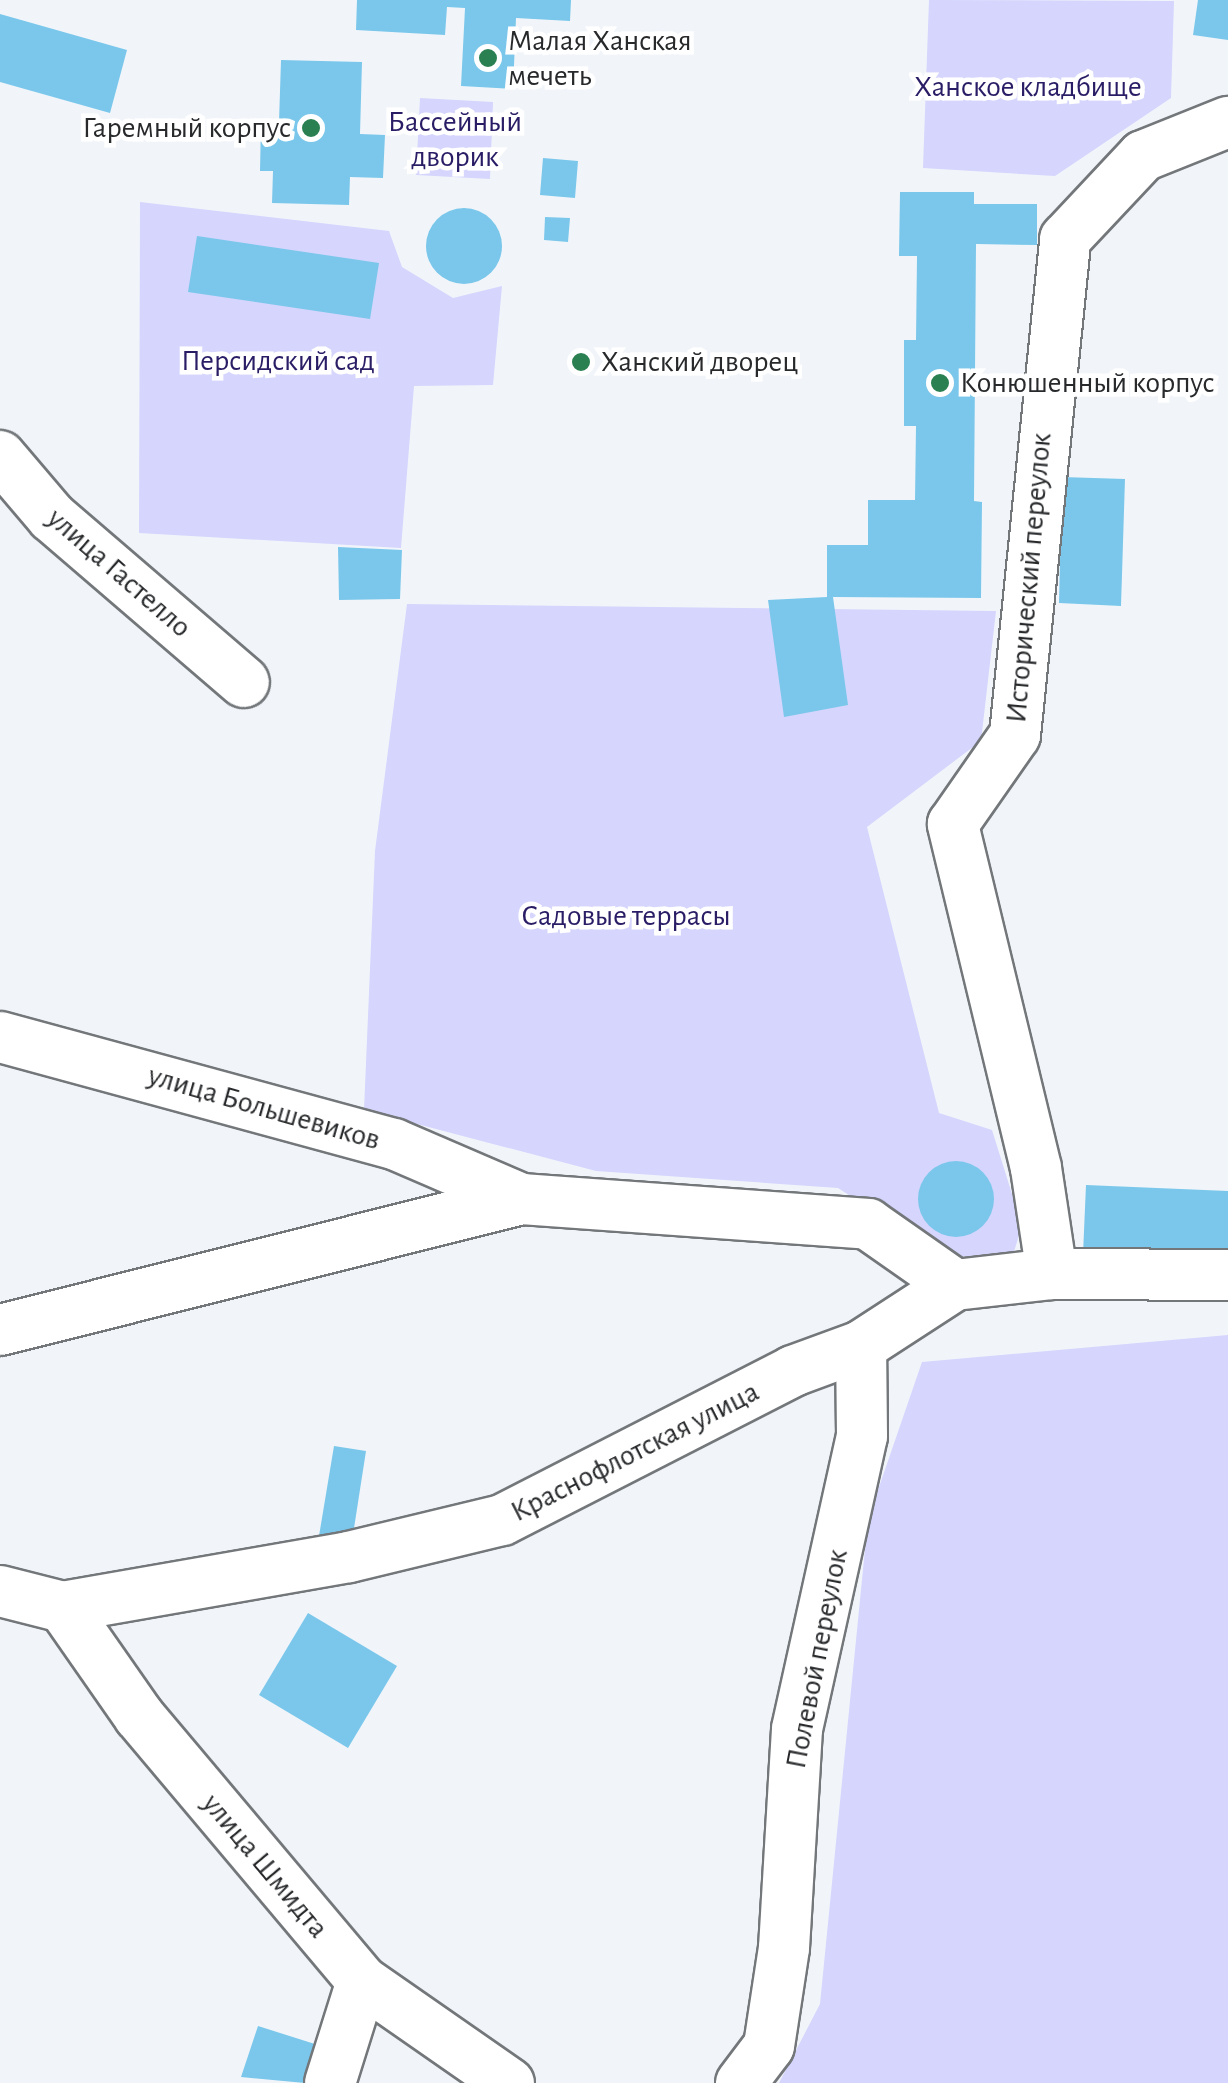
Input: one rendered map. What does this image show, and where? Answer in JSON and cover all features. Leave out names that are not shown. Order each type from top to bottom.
[{"type":"street","name":"Исторический переулок","points":[[1052,1274],[1036,1168],[953,824],[1015,736],[1064,238],[1143,156],[1228,122]]},
{"type":"street","name":"улица Гастелло","points":[[0,456],[52,517],[244,682]]},
{"type":"street","name":"улица Большевиков","points":[[0,1037],[394,1144],[522,1199]]},
{"type":"street","points":[[0,1330],[522,1199],[868,1224],[955,1285],[1052,1274],[1228,1275]]},
{"type":"street","name":"Краснофлотская улица","points":[[0,1591],[63,1607],[349,1557],[502,1520],[792,1371],[861,1346],[955,1285]]},
{"type":"street","name":"Полевой переулок","points":[[741,2083],[769,2046],[784,1948],[798,1729],[862,1436],[861,1346]]},
{"type":"street","name":"улица Шмидта","points":[[63,1607],[140,1716],[362,1981],[509,2083]]},
{"type":"street","points":[[330,2083],[362,1981]]},
{"type":"green space","name":"Ханское кладбище","points":[[929,0],[1174,1],[1171,98],[1055,176],[923,168]]},
{"type":"green space","name":"Бассейный дворик","points":[[420,98],[493,102],[490,179],[416,175]]},
{"type":"green space","name":"Персидский сад","points":[[140,202],[389,231],[402,267],[453,298],[502,286],[493,385],[414,386],[401,548],[139,533]]},
{"type":"green space","name":"Садовые террасы","points":[[407,604],[996,611],[981,741],[867,827],[939,1113],[992,1130],[1022,1226],[1012,1258],[943,1256],[838,1188],[596,1171],[364,1110],[375,851]]},
{"type":"green space","points":[[1228,1335],[1228,2083],[779,2083],[820,2004],[868,1519],[922,1362]]},
{"type":"building","points":[[357,0],[571,0],[570,21],[516,18],[513,89],[461,86],[465,8],[447,7],[445,35],[356,30]]},
{"type":"building","points":[[1198,0],[1228,0],[1228,40],[1193,35]]},
{"type":"building","points":[[0,14],[127,50],[110,113],[0,82]]},
{"type":"building","name":"Гаремный корпус","points":[[281,60],[362,62],[360,134],[385,135],[383,178],[350,177],[349,205],[272,203],[273,171],[260,171],[261,121],[279,122]]},
{"type":"building","points":[[543,158],[578,161],[575,198],[540,195]]},
{"type":"building","points":[[900,192],[974,192],[974,204],[1037,204],[1037,245],[976,244],[974,501],[982,502],[981,598],[833,597],[848,705],[784,717],[768,600],[827,597],[827,545],[868,545],[868,500],[915,500],[916,426],[904,426],[904,340],[916,340],[917,256],[899,256]]},
{"type":"building","points":[[464,208],[491,219],[502,246],[491,273],[464,284],[437,273],[426,246],[437,219]]},
{"type":"building","points":[[545,217],[570,218],[568,242],[544,240]]},
{"type":"building","points":[[197,236],[379,263],[370,319],[188,292]]},
{"type":"building","points":[[1062,477],[1125,479],[1121,606],[1059,603]]},
{"type":"building","points":[[338,547],[402,550],[400,599],[339,600]]},
{"type":"building","points":[[956,1161],[983,1172],[994,1199],[983,1226],[956,1237],[929,1226],[918,1199],[929,1172]]},
{"type":"building","points":[[1086,1185],[1228,1191],[1228,1260],[1083,1254]]},
{"type":"building","points":[[334,1446],[366,1451],[352,1541],[319,1536]]},
{"type":"building","points":[[308,1613],[397,1666],[348,1748],[259,1695]]},
{"type":"building","points":[[258,2026],[318,2045],[305,2083],[241,2077]]},
{"type":"place","name":"Малая Ханская мечеть","points":[[488,58]]},
{"type":"place","name":"Гаремный корпус","points":[[311,128]]},
{"type":"place","name":"Ханский дворец","points":[[581,362]]},
{"type":"place","name":"Конюшенный корпус","points":[[940,383]]}]
